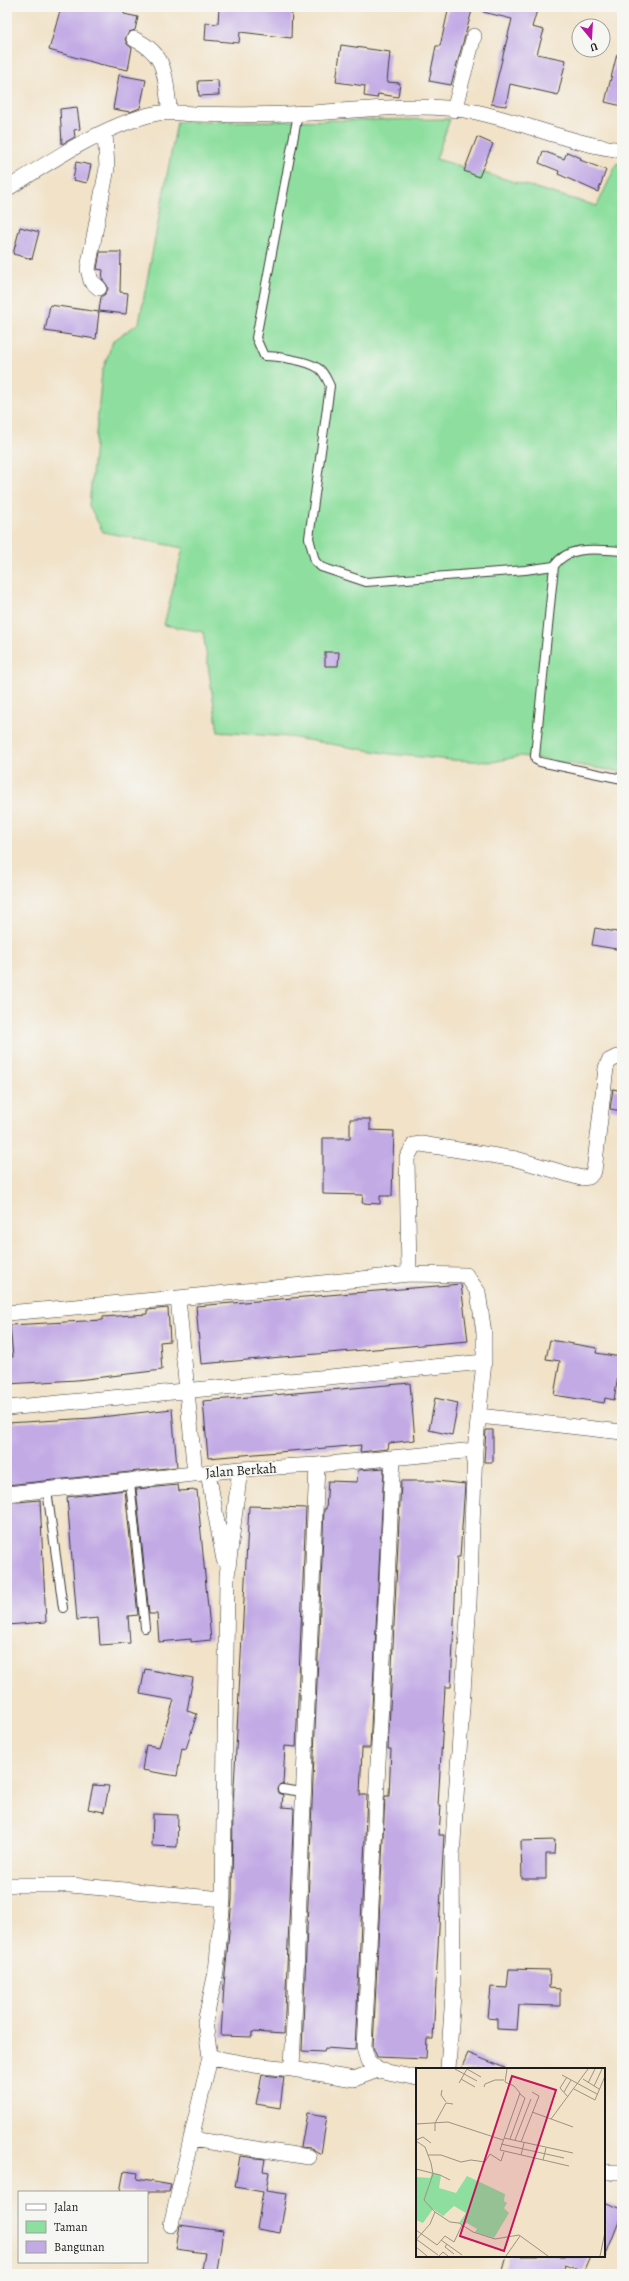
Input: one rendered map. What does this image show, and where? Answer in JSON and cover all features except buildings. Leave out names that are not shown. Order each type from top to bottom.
[{"type":"street","points":[[454,110],[474,36]]},
{"type":"street","points":[[134,39],[153,50],[161,59],[170,112]]},
{"type":"street","points":[[7,189],[56,157],[128,122],[170,112],[298,114],[424,108],[454,110],[476,112],[593,146],[622,150]]},
{"type":"street","points":[[99,288],[91,281],[88,269],[107,168],[105,133]]},
{"type":"street","points":[[409,1274],[407,1158],[414,1145],[421,1144],[516,1159],[582,1178],[589,1177],[594,1171],[606,1068],[609,1061],[617,1057],[622,1058]]},
{"type":"street","points":[[7,1313],[178,1298],[409,1274],[466,1275],[471,1279],[478,1292],[484,1333],[484,1362],[474,1450],[468,1609],[452,1857],[453,1994],[448,2068]]},
{"type":"street","points":[[178,1298],[186,1390],[201,1473],[227,1576]]},
{"type":"street","points":[[7,1408],[484,1362]]},
{"type":"street","points":[[479,1416],[622,1432]]},
{"type":"street","name":"Jalan Berkah","points":[[7,1494],[130,1482],[201,1473],[317,1465],[474,1450]]},
{"type":"street","points":[[393,1458],[364,2048],[368,2061],[378,2070],[416,2078]]},
{"type":"street","points":[[292,2069],[317,1465]]},
{"type":"street","points":[[171,2224],[210,2057],[205,2022],[216,1972],[223,1899],[227,1576],[240,1470]]},
{"type":"street","points":[[7,1885],[70,1885],[223,1899]]},
{"type":"street","points":[[210,2057],[253,2065],[292,2069],[354,2079],[378,2070]]},
{"type":"street","points":[[191,2139],[309,2157]]},
{"type":"street","points":[[605,2172],[622,2172]]},
{"type":"lane","points":[[298,114],[256,338],[264,356],[280,356],[318,367],[330,386],[309,538],[315,561],[322,567],[366,582],[525,570],[554,566]]},
{"type":"lane","points":[[622,550],[585,549],[575,551],[559,559],[554,566],[536,741],[536,760],[622,779]]},
{"type":"lane","points":[[130,1482],[145,1628]]},
{"type":"lane","points":[[48,1490],[63,1608]]},
{"type":"lane","points":[[282,1789],[303,1792]]},
{"type":"green space","points":[[450,119],[436,159],[597,206],[617,163],[622,164],[622,772],[521,756],[493,762],[451,760],[390,754],[289,737],[218,732],[203,632],[164,625],[183,548],[103,532],[89,506],[102,372],[113,341],[139,323],[177,122]]}]
